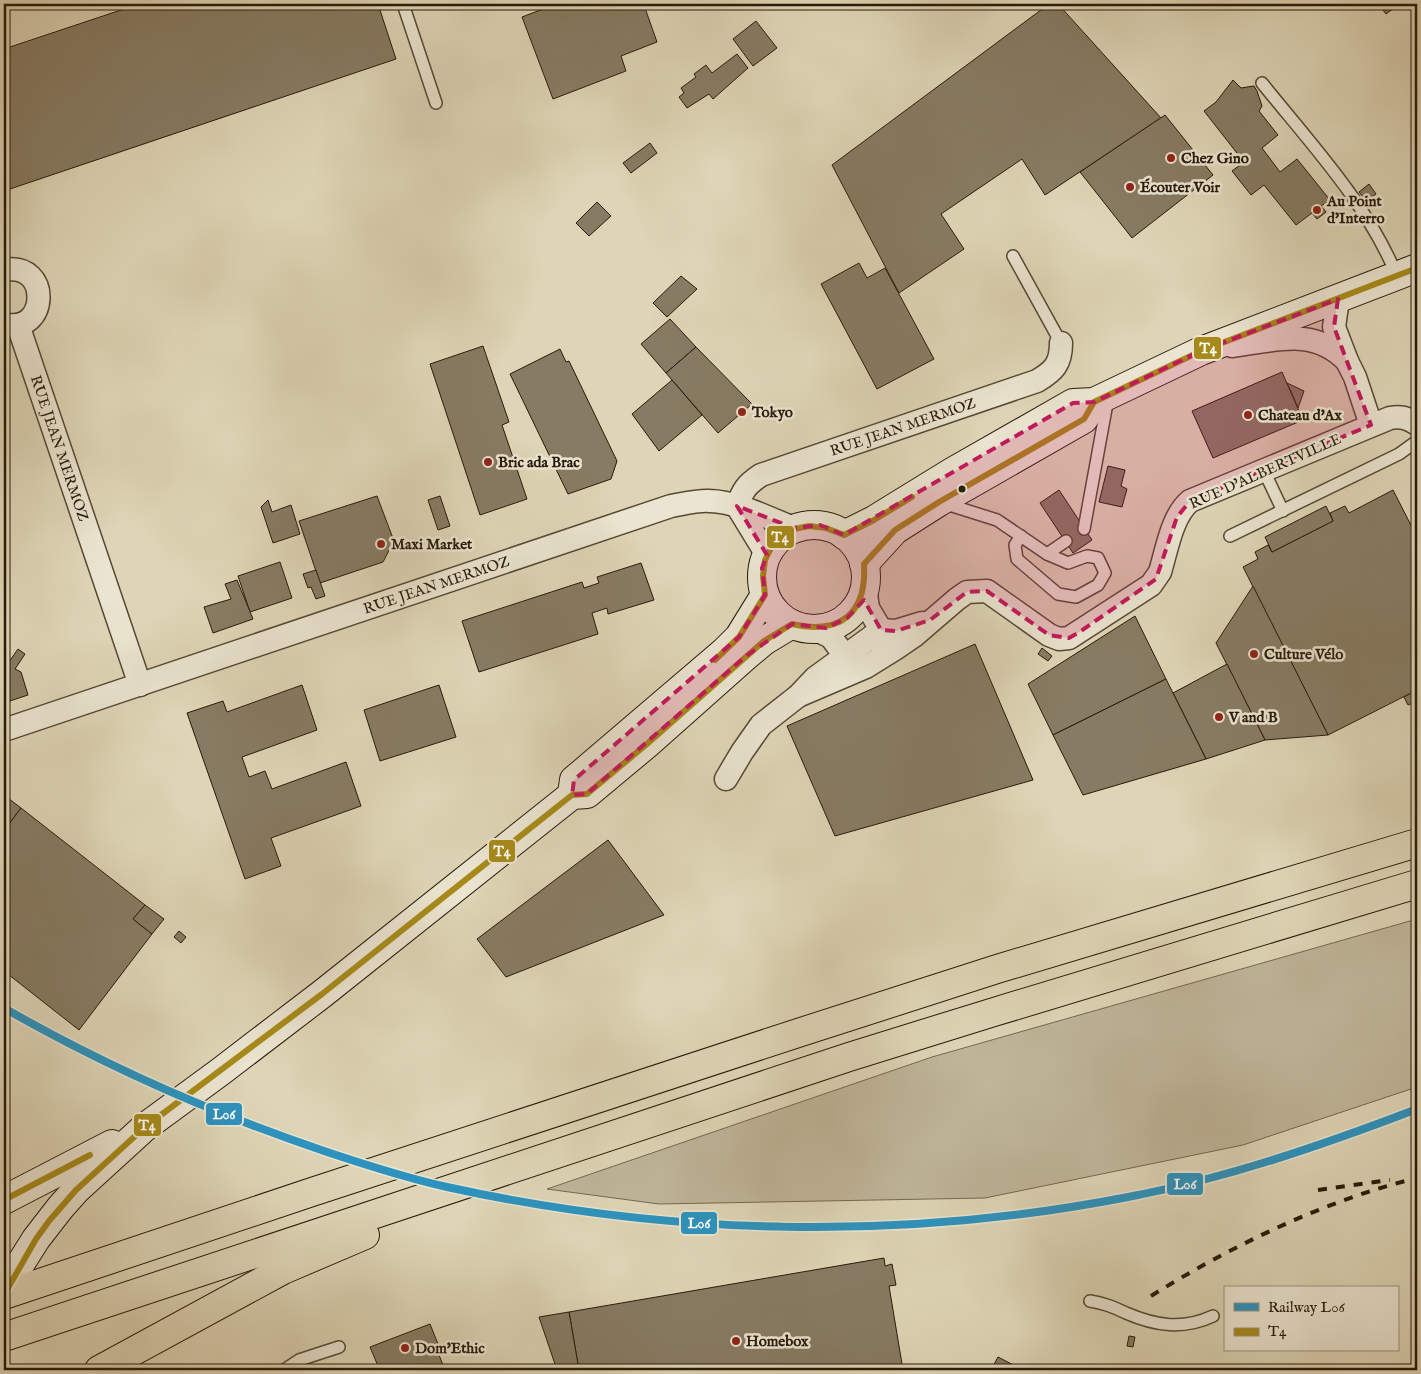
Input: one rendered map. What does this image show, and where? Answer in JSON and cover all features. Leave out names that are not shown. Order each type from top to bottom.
[{"type":"highway","points":[[4,1295],[798,1033],[997,970],[1417,843]]},
{"type":"highway","points":[[4,1337],[428,1202],[514,1169],[922,1034],[1417,884]]},
{"type":"highway","points":[[99,1370],[283,1270],[428,1202]]},
{"type":"highway","points":[[4,1291],[39,1284]]},
{"type":"main road","points":[[844,534],[874,520],[952,472],[1073,403],[1101,399],[1201,351],[1407,272]]},
{"type":"main road","points":[[864,575],[860,552],[844,534],[820,525],[807,525],[794,528],[783,534],[773,544],[762,568],[762,582],[764,595],[780,617],[803,627],[826,628],[837,624],[847,618],[855,609],[864,575],[895,530],[939,502],[1084,419],[1101,399]]},
{"type":"main road","points":[[572,795],[574,780],[724,652],[739,637],[764,595]]},
{"type":"main road","points":[[19,1266],[36,1238],[76,1190],[145,1127],[220,1072],[418,919],[572,795],[587,794],[764,641],[803,627]]},
{"type":"main road","points":[[4,1200],[145,1127]]},
{"type":"street","points":[[4,270],[14,269],[22,271],[30,276],[39,290],[38,308],[33,316],[26,321],[11,324]]},
{"type":"street","points":[[1338,299],[1334,327],[1347,361],[1356,378],[1371,425]]},
{"type":"street","name":"RUE JEAN MERMOZ","points":[[11,324],[140,685]]},
{"type":"street","points":[[1201,351],[1302,338],[1327,345],[1347,361]]},
{"type":"street","name":"RUE JEAN MERMOZ","points":[[737,506],[748,483],[761,475],[1037,381],[1052,371],[1059,361],[1061,343]]},
{"type":"street","name":"RUE D'ALBERTVILLE","points":[[798,696],[872,663],[914,636],[930,620],[967,592],[987,591],[1049,635],[1059,639],[1068,638],[1151,585],[1160,572],[1178,517],[1183,508],[1198,497],[1371,425],[1398,417],[1406,418],[1417,424]]},
{"type":"street","name":"RUE JEAN MERMOZ","points":[[4,730],[671,506],[708,500],[737,506],[794,528]]},
{"type":"street","points":[[737,506],[767,555]]},
{"type":"street","points":[[803,627],[831,636],[846,656],[872,663],[881,630],[868,608],[864,575]]},
{"type":"street","name":"RUE D'ALBERTVILLE","points":[[726,779],[761,726],[798,696],[814,678],[881,630],[896,631],[930,620]]},
{"type":"lane","points":[[403,4],[436,103]]},
{"type":"lane","points":[[1262,83],[1359,205],[1387,252],[1407,272]]},
{"type":"lane","points":[[1014,256],[1061,343]]},
{"type":"lane","points":[[1084,529],[1101,399]]},
{"type":"lane","points":[[1230,536],[1399,454],[1417,441]]},
{"type":"lane","points":[[1264,471],[1283,511]]},
{"type":"lane","points":[[939,502],[998,520],[1047,554],[1068,563],[1087,556],[1098,558],[1105,572],[1098,585],[1076,597],[1058,594],[1017,559],[1015,545],[1021,536]]},
{"type":"lane","points":[[1047,554],[1066,541]]},
{"type":"lane","points":[[1090,1301],[1106,1303],[1154,1323],[1182,1325],[1198,1323],[1213,1316]]},
{"type":"lane","points":[[284,1370],[299,1360],[339,1347]]},
{"type":"highlighted area","points":[[1338,299],[1334,327],[1371,425],[1190,501],[1177,517],[1156,579],[1078,633],[1069,638],[1049,635],[987,591],[967,592],[930,620],[896,631],[881,630],[864,600],[847,618],[826,628],[792,624],[746,656],[587,794],[572,795],[574,780],[739,637],[765,595],[762,568],[767,555],[737,506],[794,528],[820,525],[844,535],[1073,403],[1094,402],[1201,351]]},
{"type":"shaded area","points":[[1417,919],[1417,1087],[1243,1145],[985,1198],[659,1204],[547,1189],[932,1057]]},
{"type":"building","points":[[139,4],[378,4],[396,59],[4,191],[4,49]]},
{"type":"building","points":[[556,4],[657,4],[645,8],[657,42],[621,56],[626,71],[553,99],[522,17]]},
{"type":"building","points":[[1049,4],[1058,4],[1161,118],[1045,195],[1022,159],[941,214],[964,249],[899,293],[832,165]]},
{"type":"building","points":[[1382,4],[1399,4],[1386,14],[1380,6]]},
{"type":"building","points":[[756,21],[777,48],[753,66],[733,39]]},
{"type":"building","points":[[737,54],[748,68],[713,99],[709,94],[687,108],[679,97],[684,93],[681,88],[696,77],[694,74],[706,65],[712,73]]},
{"type":"building","points":[[1233,80],[1241,88],[1254,86],[1257,91],[1262,106],[1259,111],[1278,135],[1262,148],[1280,172],[1297,159],[1330,200],[1321,206],[1326,212],[1317,219],[1312,213],[1296,225],[1264,185],[1251,195],[1232,171],[1244,162],[1204,111],[1216,102]]},
{"type":"building","points":[[1165,115],[1213,175],[1132,238],[1080,172]]},
{"type":"building","points":[[650,143],[657,153],[631,173],[623,163]]},
{"type":"building","points":[[1369,184],[1376,194],[1366,201],[1359,192]]},
{"type":"building","points":[[597,202],[611,216],[589,236],[576,223]]},
{"type":"building","points":[[859,263],[867,278],[885,268],[934,359],[877,389],[821,284]]},
{"type":"building","points":[[681,276],[697,289],[667,317],[653,303]]},
{"type":"building","points":[[670,319],[696,347],[666,373],[641,344]]},
{"type":"building","name":"Bric ada Brac","points":[[483,346],[509,422],[502,425],[527,499],[480,515],[430,364]]},
{"type":"building","points":[[696,347],[752,404],[718,433],[666,373]]},
{"type":"building","points":[[560,349],[566,362],[569,361],[617,461],[611,479],[568,494],[510,374]]},
{"type":"building","name":"Chateau d'Ax","points":[[1282,372],[1303,420],[1213,458],[1192,411]]},
{"type":"building","points":[[672,380],[702,415],[659,451],[632,414]]},
{"type":"building","points":[[1287,383],[1304,391],[1298,408],[1293,396]]},
{"type":"building","points":[[1108,466],[1125,470],[1121,486],[1127,489],[1122,507],[1099,502]]},
{"type":"building","points":[[1059,490],[1092,540],[1073,553],[1040,503]]},
{"type":"building","points":[[1393,490],[1417,537],[1417,690],[1328,735],[1243,567],[1258,559],[1255,552],[1268,545],[1272,552],[1333,521],[1330,513],[1345,506],[1349,513]]},
{"type":"building","points":[[377,496],[394,541],[383,562],[320,583],[299,521]]},
{"type":"building","points":[[440,496],[450,526],[438,530],[428,500]]},
{"type":"building","points":[[268,500],[272,512],[291,505],[300,534],[273,543],[261,507]]},
{"type":"building","points":[[1326,506],[1333,521],[1272,552],[1265,537]]},
{"type":"building","points":[[280,562],[292,598],[250,612],[238,576]]},
{"type":"building","points":[[641,563],[654,600],[608,614],[607,608],[592,613],[598,634],[479,672],[462,621],[582,582],[584,588],[599,583],[597,577]]},
{"type":"building","points":[[316,570],[325,596],[316,599],[311,587],[308,588],[303,574]]},
{"type":"building","points":[[237,580],[253,619],[213,633],[204,607],[231,599],[225,584]]},
{"type":"building","name":"Culture Vélo","points":[[1253,586],[1328,735],[1265,740],[1216,643]]},
{"type":"building","points":[[1135,616],[1166,679],[1053,735],[1028,684]]},
{"type":"building","points":[[975,644],[1033,780],[835,836],[787,726]]},
{"type":"building","points":[[1042,648],[1052,656],[1048,661],[1038,654]]},
{"type":"building","points":[[18,649],[25,654],[15,669],[21,672],[28,695],[4,703],[4,669]]},
{"type":"building","name":"V and B","points":[[1227,664],[1265,740],[1206,759],[1173,693]]},
{"type":"building","points":[[1166,679],[1206,759],[1083,795],[1053,735]]},
{"type":"building","points":[[302,685],[317,730],[242,757],[249,777],[265,771],[272,789],[346,762],[361,806],[271,838],[281,866],[245,879],[187,713],[223,701],[227,712]]},
{"type":"building","points":[[439,685],[456,737],[380,761],[364,710]]},
{"type":"building","points":[[1417,690],[1417,701],[1408,705],[1404,697]]},
{"type":"building","points":[[4,795],[21,808],[9,824],[4,819]]},
{"type":"building","points":[[21,808],[145,905],[133,919],[152,934],[79,1030],[4,971],[4,819],[9,824]]},
{"type":"building","points":[[608,840],[664,915],[506,977],[477,939]]},
{"type":"building","points":[[145,905],[164,919],[152,934],[133,919]]},
{"type":"building","points":[[179,931],[186,937],[181,943],[174,937]]},
{"type":"building","name":"Homebox","points":[[884,1258],[885,1266],[892,1264],[896,1285],[889,1286],[903,1370],[579,1370],[569,1312]]},
{"type":"building","points":[[569,1312],[579,1370],[557,1370],[539,1317]]},
{"type":"building","name":"Dom'Ethic","points":[[430,1324],[440,1349],[437,1350],[445,1370],[365,1370],[378,1366],[370,1347]]},
{"type":"building","points":[[1129,1336],[1135,1337],[1133,1347],[1127,1346]]},
{"type":"building","points":[[998,1357],[1023,1370],[991,1370]]},
{"type":"railway","points":[[1151,1296],[1246,1242],[1280,1226],[1348,1199],[1417,1178]]},
{"type":"railway","points":[[1318,1190],[1390,1180]]},
{"type":"rail line","name":"L06","points":[[4,1008],[82,1050],[202,1105],[327,1152],[416,1180],[531,1203],[616,1215],[702,1223],[787,1227],[873,1226],[958,1221],[1043,1211],[1128,1197],[1202,1180],[1310,1148],[1417,1109]]},
{"type":"transit line","name":"T4","points":[[4,1295],[36,1239],[49,1221],[76,1190],[145,1127],[322,994],[572,795],[587,794],[764,641],[792,624],[809,627],[824,626],[837,623],[847,617],[855,608],[861,596],[864,581],[864,564],[895,530],[939,502],[1084,419],[1094,402],[1201,351],[1417,268]]},
{"type":"transit line","name":"T4","points":[[715,660],[739,637],[765,595],[763,576],[765,560],[772,546],[782,535],[794,529],[809,526],[826,528],[844,535],[874,520],[912,497]]},
{"type":"transit line","name":"T4","points":[[4,1200],[90,1155]]},
{"type":"place","name":"Chez Gino","points":[[1171,158]]},
{"type":"place","name":"Écouter Voir","points":[[1130,187]]},
{"type":"place","name":"Au Point d'Interro","points":[[1317,210]]},
{"type":"place","name":"Tokyo","points":[[742,412]]},
{"type":"place","name":"Chateau d'Ax","points":[[1248,415]]},
{"type":"place","name":"Bric ada Brac","points":[[488,462]]},
{"type":"place","name":"Maxi Market","points":[[381,544]]},
{"type":"place","name":"Culture Vélo","points":[[1254,654]]},
{"type":"place","name":"V and B","points":[[1219,717]]},
{"type":"place","name":"Homebox","points":[[736,1341]]},
{"type":"place","name":"Dom'Ethic","points":[[405,1348]]}]
